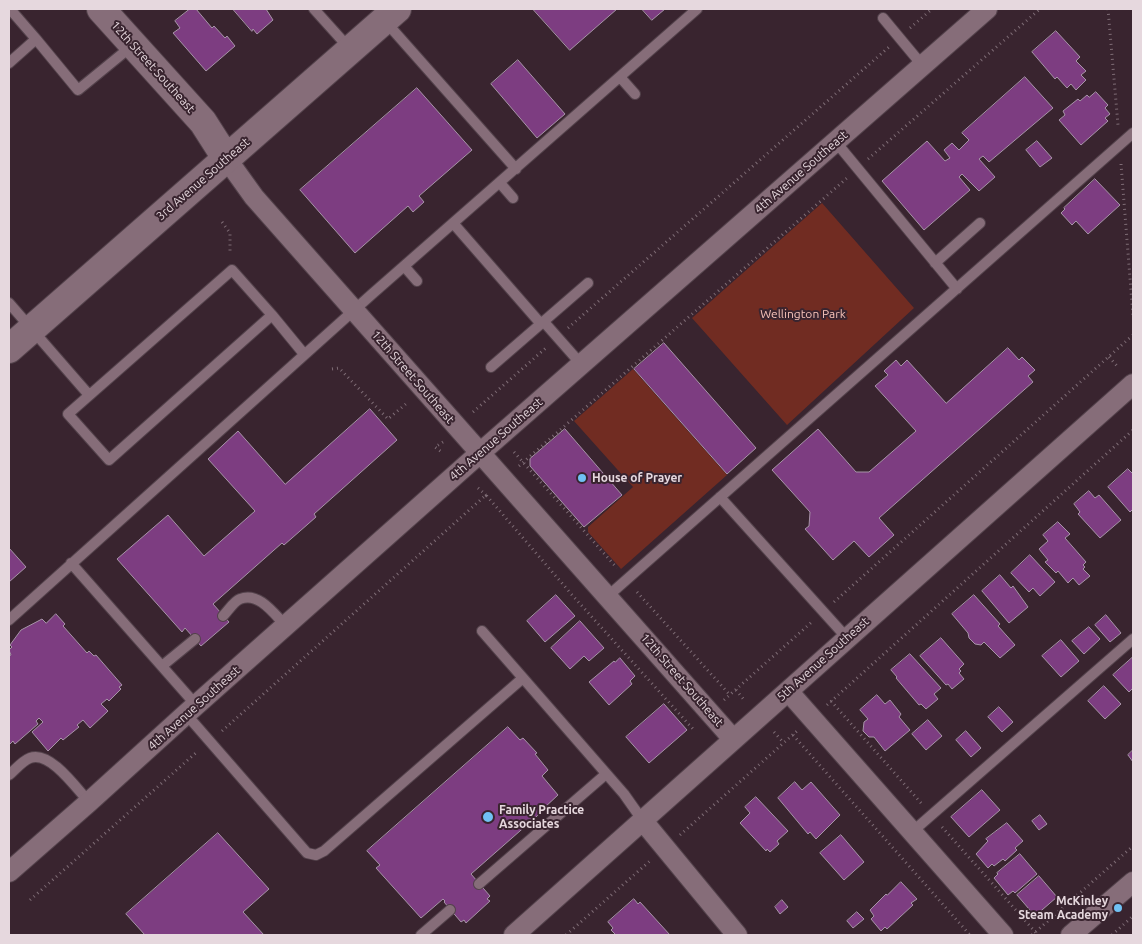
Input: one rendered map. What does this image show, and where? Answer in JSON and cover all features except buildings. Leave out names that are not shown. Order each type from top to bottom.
[{"type":"main road","name":"12th Street Southeast","points":[[101,9],[203,122],[226,158]]},
{"type":"main road","name":"3rd Avenue Southeast","points":[[9,348],[390,14]]},
{"type":"street","name":"4th Avenue Southeast","points":[[9,872],[90,802],[480,453],[987,9]]},
{"type":"street","name":"12th Street Southeast","points":[[226,158],[254,197],[734,739]]},
{"type":"street","name":"5th Avenue Southeast","points":[[514,935],[1133,384]]},
{"type":"street","points":[[788,691],[1003,935]]},
{"type":"street","points":[[643,821],[737,935]]},
{"type":"street","points":[[1071,935],[1133,882]]},
{"type":"lane","points":[[10,9],[78,90],[133,45]]},
{"type":"lane","points":[[314,9],[350,50]]},
{"type":"lane","points":[[9,620],[304,354],[697,9]]},
{"type":"lane","points":[[390,14],[516,169]]},
{"type":"lane","points":[[883,18],[922,65]]},
{"type":"lane","points":[[9,63],[36,39]]},
{"type":"lane","points":[[620,77],[635,94]]},
{"type":"lane","points":[[608,596],[1133,133]]},
{"type":"lane","points":[[835,141],[957,289]]},
{"type":"lane","points":[[500,183],[513,198]]},
{"type":"lane","points":[[934,263],[980,222]]},
{"type":"lane","points":[[453,223],[581,364]]},
{"type":"lane","points":[[404,266],[417,281]]},
{"type":"lane","points":[[272,315],[109,460],[68,414],[232,270],[272,315],[304,354]]},
{"type":"lane","points":[[491,367],[588,283]]},
{"type":"lane","points":[[9,303],[90,395]]},
{"type":"lane","points":[[720,497],[847,638]]},
{"type":"lane","points":[[71,563],[162,666],[210,741],[307,853],[316,854],[324,851],[523,678]]},
{"type":"lane","points":[[223,616],[240,599],[250,597],[260,600],[286,626]]},
{"type":"lane","points":[[482,631],[624,794],[643,821]]},
{"type":"lane","points":[[162,666],[195,639]]},
{"type":"lane","points":[[912,832],[1133,639]]},
{"type":"lane","points":[[9,775],[29,758],[40,756],[51,761],[90,802]]},
{"type":"lane","points":[[480,884],[606,774]]},
{"type":"lane","points":[[421,935],[450,910]]},
{"type":"path","points":[[473,412],[932,9]]},
{"type":"path","points":[[517,468],[1040,9]]},
{"type":"path","points":[[222,222],[230,233],[232,270]]},
{"type":"path","points":[[1128,247],[1133,246]]},
{"type":"path","points":[[730,695],[1133,335]]},
{"type":"path","points":[[1109,357],[1119,368]]},
{"type":"path","points":[[332,369],[339,368],[388,420],[407,403]]},
{"type":"path","points":[[824,708],[1133,430]]},
{"type":"path","points":[[443,442],[435,447],[443,454]]},
{"type":"path","points":[[30,900],[486,495],[573,596],[693,729]]},
{"type":"path","points":[[736,690],[745,701]]},
{"type":"path","points":[[566,935],[799,729]]},
{"type":"path","points":[[774,732],[784,743]]},
{"type":"path","points":[[793,735],[970,935]]},
{"type":"path","points":[[1032,935],[1133,846]]},
{"type":"path","points":[[1112,935],[1133,916]]},
{"type":"green space","name":"Wellington Park","points":[[822,203],[914,308],[787,425],[692,318]]},
{"type":"green space","points":[[633,369],[727,475],[621,569],[588,532],[588,527],[633,487],[574,421]]},
{"type":"place","name":"House of Prayer","points":[[582,478]]},
{"type":"place","name":"Family Practice Associates","points":[[488,817]]},
{"type":"place","name":"McKinley Steam Academy","points":[[1118,908]]}]
